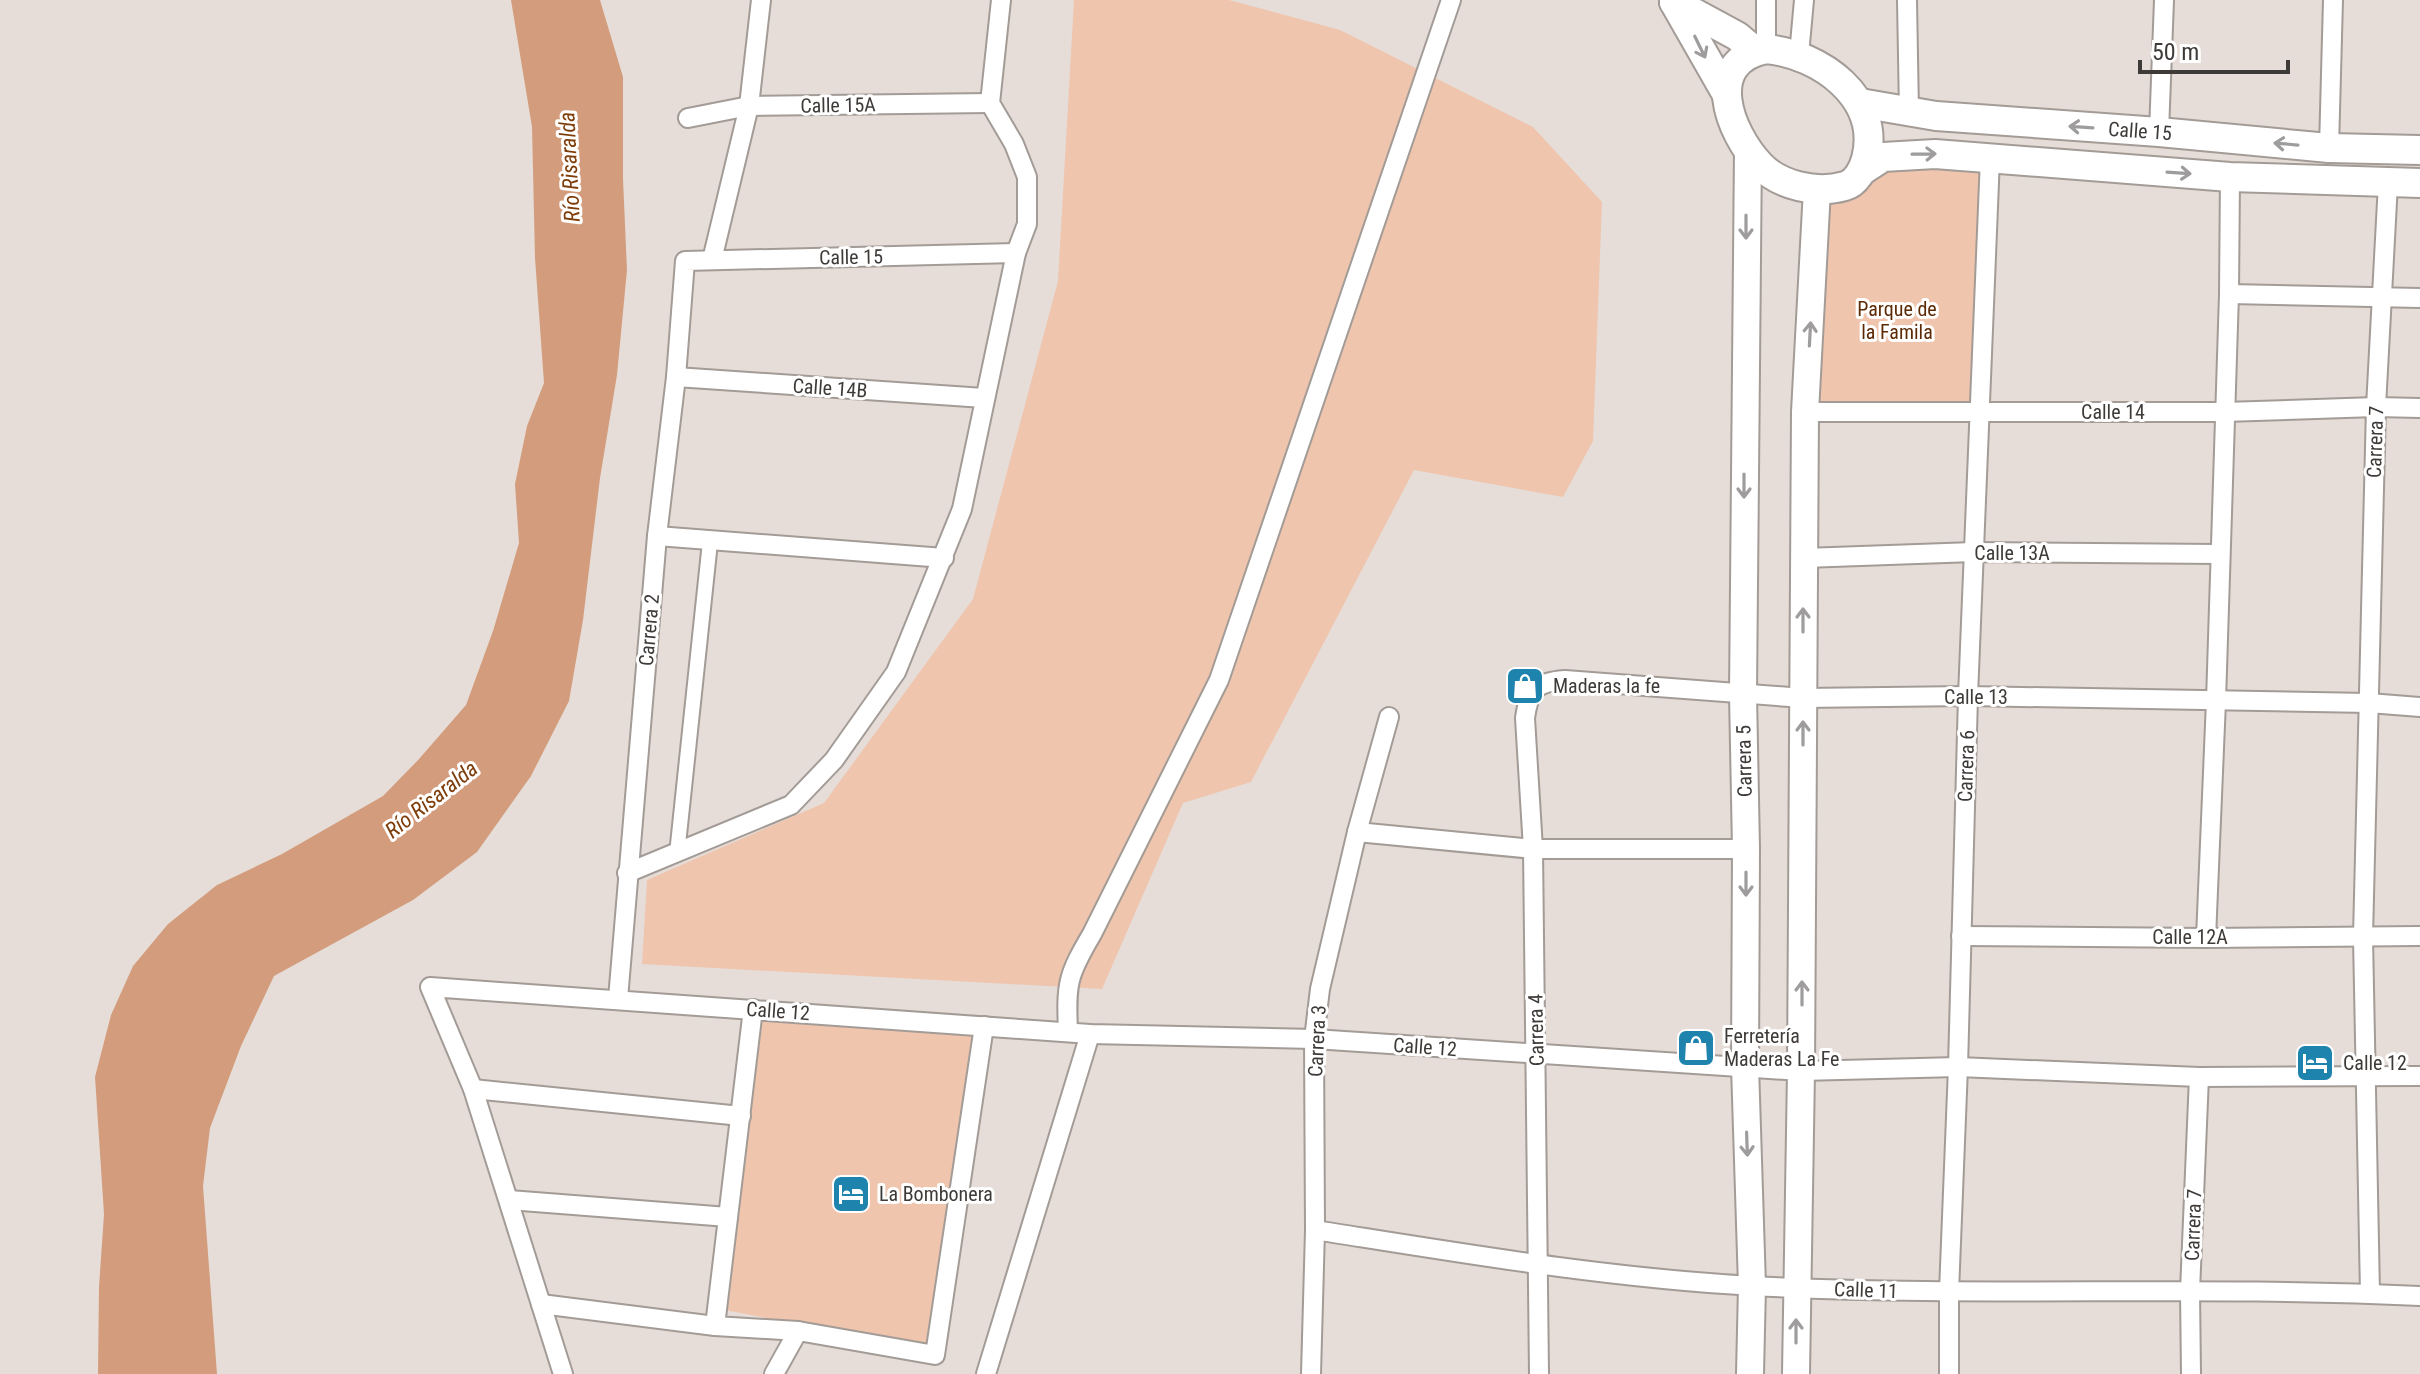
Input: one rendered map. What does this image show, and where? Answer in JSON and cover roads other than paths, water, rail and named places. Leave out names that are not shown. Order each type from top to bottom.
[{"type":"main road","points":[[1673,1],[1761,50],[1799,55],[1825,69],[1860,103],[1869,132],[1868,153],[1863,170],[1850,185],[1833,189],[1802,187],[1761,167],[1732,119],[1726,93],[1673,1]]},
{"type":"main road","points":[[1726,93],[1728,78],[1735,67],[1743,58],[1761,50]]},
{"type":"main road","name":"Calle 15","points":[[1860,103],[1936,116],[2329,148],[2420,150]]},
{"type":"main road","name":"Carrera 5","points":[[1748,149],[1743,694],[1745,1066],[1752,1286],[1750,1374]]},
{"type":"main road","name":"Calle 15","points":[[1863,170],[1883,157],[1935,154],[2230,177],[2420,183]]},
{"type":"main road","points":[[1796,1374],[1805,412],[1817,189]]},
{"type":"street","points":[[712,260],[749,106],[761,0]]},
{"type":"street","points":[[627,873],[791,805],[834,760],[896,672],[962,509],[1016,253],[1027,224],[1027,177],[1014,144],[990,103],[1001,0]]},
{"type":"street","points":[[1068,1032],[1066,990],[1074,965],[1219,680],[1451,0]]},
{"type":"street","points":[[1761,50],[1766,0]]},
{"type":"street","points":[[1799,55],[1804,0]]},
{"type":"street","points":[[1907,0],[1909,112]]},
{"type":"street","points":[[2159,132],[2164,0]]},
{"type":"street","points":[[2329,148],[2333,0]]},
{"type":"street","name":"Calle 15A","points":[[688,118],[749,106],[990,103]]},
{"type":"street","name":"Carrera 6","points":[[1949,1374],[1968,696],[1990,158]]},
{"type":"street","points":[[2206,938],[2229,294],[2230,177]]},
{"type":"street","name":"Carrera 7","points":[[2370,1294],[2363,937],[2376,407],[2388,183]]},
{"type":"street","name":"Calle 15","points":[[685,261],[1016,253]]},
{"type":"street","name":"Carrera 2","points":[[618,999],[657,536],[676,377],[685,261]]},
{"type":"street","points":[[2229,294],[2420,298]]},
{"type":"street","name":"Calle 14B","points":[[676,377],[984,398]]},
{"type":"street","name":"Calle 14","points":[[1805,412],[2224,412],[2420,408]]},
{"type":"street","points":[[657,536],[944,558]]},
{"type":"street","points":[[677,854],[710,542]]},
{"type":"street","name":"Calle 13A","points":[[1804,558],[1974,552],[2220,554]]},
{"type":"street","name":"Calle 13","points":[[1534,688],[1547,681],[1565,680],[1803,698],[1968,696],[2369,703],[2420,707]]},
{"type":"street","name":"Carrera 4","points":[[1534,688],[1525,718],[1533,849],[1539,1374]]},
{"type":"street","name":"Carrera 3","points":[[1311,1374],[1315,1230],[1314,1039],[1320,989],[1357,832],[1389,717]]},
{"type":"street","points":[[1357,832],[1533,849],[1746,849]]},
{"type":"street","name":"Calle 12A","points":[[1961,936],[2420,936]]},
{"type":"street","name":"Calle 12","points":[[473,1089],[430,987],[1090,1034],[1314,1039],[1801,1071],[1958,1067],[2199,1077],[2420,1076]]},
{"type":"street","points":[[715,1326],[753,1009]]},
{"type":"street","points":[[541,1304],[715,1326],[798,1331],[935,1355],[984,1026]]},
{"type":"street","points":[[986,1374],[1090,1034]]},
{"type":"street","name":"Carrera 7","points":[[2191,1374],[2190,1291],[2199,1077]]},
{"type":"street","points":[[563,1374],[473,1089],[741,1116]]},
{"type":"street","points":[[509,1200],[728,1217]]},
{"type":"street","name":"Calle 11","points":[[1315,1230],[1538,1266],[1752,1286],[1949,1292],[2190,1291],[2420,1296]]},
{"type":"street","points":[[774,1374],[798,1331]]},
{"type":"water","name":"Río Risaralda","points":[[511,0],[600,0],[623,77],[627,270],[617,375],[569,701],[531,776],[477,852],[413,900],[274,976],[241,1046],[210,1128],[203,1186],[217,1374],[98,1374],[104,1214],[95,1077],[111,1015],[133,966],[168,924],[217,885],[282,854],[383,796],[466,705],[493,631],[519,543],[515,484],[527,426],[544,383],[535,258],[532,127]]},
{"type":"place","name":"Maderas la fe","points":[[1525,686]]},
{"type":"place","name":"Ferretería Maderas La Fe","points":[[1696,1048]]},
{"type":"place","name":"Calle 12","points":[[2315,1063]]},
{"type":"place","name":"La Bombonera","points":[[851,1194]]},
{"type":"park label","name":"Parque de la Famila","points":[[1897,320]]}]
